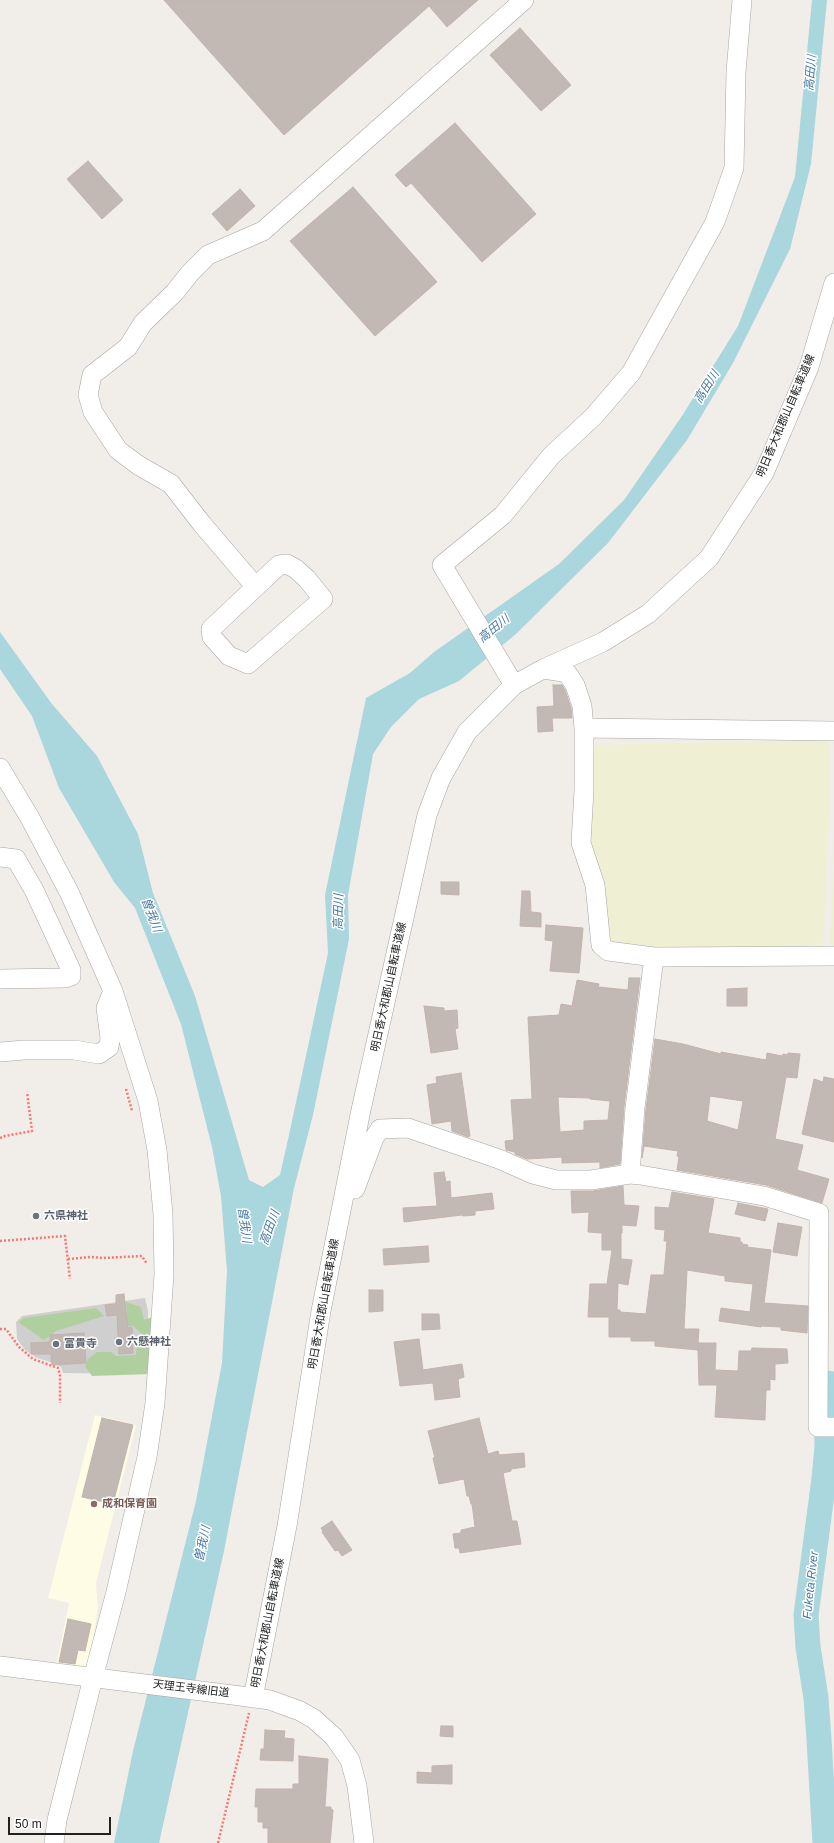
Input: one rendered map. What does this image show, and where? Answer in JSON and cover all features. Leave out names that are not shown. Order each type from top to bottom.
[{"type":"street","points":[[255,586],[202,524],[171,484],[138,465],[118,450],[94,412],[88,395],[92,375],[128,346],[143,323],[175,292],[190,273],[208,255],[263,231],[524,0]]},
{"type":"street","points":[[512,682],[442,565],[503,515],[551,456],[594,416],[631,373],[715,222],[734,168],[736,72],[742,0]]},
{"type":"street","name":"明日香大和郡山自転車道線","points":[[253,1698],[287,1526],[321,1311],[361,1110],[427,815],[441,778],[468,732],[512,682],[603,642],[648,614],[709,558],[764,473],[809,367],[834,283]]},
{"type":"street","points":[[287,564],[296,569],[307,579],[323,599],[248,664],[229,656],[212,637],[210,629],[255,586],[279,565],[287,564]]},
{"type":"street","points":[[544,669],[567,673],[575,684],[582,706],[584,728],[581,843],[595,885],[601,945],[608,951],[654,957],[834,956]]},
{"type":"street","points":[[584,728],[834,732]]},
{"type":"street","points":[[0,768],[30,818],[70,894],[113,991],[148,1102],[157,1150],[163,1214],[164,1275],[155,1403],[147,1457],[116,1592],[101,1678],[57,1820],[54,1843]]},
{"type":"street","points":[[0,857],[16,859],[34,890],[71,970],[71,976],[65,978],[0,979]]},
{"type":"street","points":[[630,1174],[635,1108],[654,957]]},
{"type":"street","points":[[0,1052],[24,1050],[74,1050],[99,1054],[109,1047],[110,1038],[106,1008],[113,991]]},
{"type":"street","points":[[338,1227],[352,1198],[374,1138],[380,1129],[408,1128],[499,1159],[533,1174],[556,1180],[591,1180],[630,1174],[764,1196],[818,1213],[826,1228],[826,1427]]},
{"type":"street","name":"天理王寺線旧道","points":[[0,1666],[233,1694],[287,1705],[300,1710],[323,1726],[343,1748],[350,1760],[356,1779],[364,1843]]},
{"type":"path","points":[[0,1138],[32,1130],[26,1092]]},
{"type":"path","points":[[0,1241],[65,1236],[70,1279]]},
{"type":"path","points":[[68,1259],[142,1256],[146,1260],[148,1268]]},
{"type":"path","points":[[0,1329],[6,1329],[19,1347],[32,1359],[58,1368],[60,1375],[60,1403]]},
{"type":"path","name":"明日香大和郡山自転車道線","points":[[218,1843],[253,1698]]},
{"type":"shaded area","points":[[145,1298],[148,1311],[148,1374],[63,1373],[61,1367],[37,1358],[25,1350],[17,1339],[16,1322],[22,1316]]},
{"type":"shaded area","name":"成和保育園","points":[[95,1415],[136,1425],[96,1583],[98,1608],[90,1660],[86,1668],[56,1667],[69,1603],[48,1598]]},
{"type":"green space","points":[[830,740],[830,790],[823,951],[617,947],[609,940],[590,847],[592,745]]},
{"type":"green space","points":[[834,842],[834,951],[830,951]]},
{"type":"green space","points":[[126,1302],[141,1307],[144,1320],[155,1316],[151,1374],[92,1376],[85,1366],[88,1359],[97,1352],[111,1352],[116,1356],[136,1355],[137,1345],[145,1344],[142,1334],[133,1326],[124,1326],[119,1315],[127,1313]]},
{"type":"green space","points":[[96,1308],[104,1316],[56,1331],[44,1340],[18,1322],[24,1318]]},
{"type":"water","points":[[812,0],[827,0],[811,164],[790,249],[733,363],[687,440],[608,543],[516,634],[459,681],[419,699],[391,727],[373,754],[348,895],[349,939],[313,1115],[294,1188],[224,1551],[159,1843],[114,1843],[133,1751],[196,1501],[222,1363],[227,1271],[221,1196],[212,1147],[181,1024],[135,908],[114,882],[59,788],[32,716],[0,669],[0,632],[52,704],[97,756],[138,834],[153,893],[195,996],[249,1180],[263,1187],[280,1175],[328,953],[325,895],[366,698],[410,673],[434,652],[559,564],[624,500],[682,416],[738,326],[795,177]]},
{"type":"building","points":[[164,0],[478,0],[447,27],[429,6],[284,135]]},
{"type":"building","points":[[520,28],[571,85],[541,111],[490,55]]},
{"type":"building","points":[[455,123],[536,214],[482,262],[411,183],[406,187],[395,175]]},
{"type":"building","points":[[88,161],[123,200],[102,219],[67,179]]},
{"type":"building","points":[[353,187],[437,282],[375,336],[290,241]]},
{"type":"building","points":[[240,189],[255,206],[227,231],[212,214]]},
{"type":"building","points":[[553,685],[562,685],[565,690],[571,708],[572,718],[552,718],[553,731],[538,732],[537,707],[554,706]]},
{"type":"building","points":[[441,882],[459,882],[459,895],[441,894]]},
{"type":"building","points":[[522,891],[530,891],[531,912],[541,913],[541,927],[520,926]]},
{"type":"building","points":[[546,925],[583,928],[579,973],[550,971],[553,941],[545,940]]},
{"type":"building","points":[[629,978],[640,978],[624,1107],[620,1164],[600,1168],[600,1162],[562,1163],[562,1157],[527,1159],[515,1154],[515,1152],[506,1150],[505,1141],[514,1140],[511,1100],[532,1099],[528,1017],[559,1015],[561,1004],[572,1006],[577,980],[599,984],[598,987],[628,990]],"holes":[[[558,1097],[590,1098],[610,1101],[608,1120],[584,1121],[584,1130],[560,1132]]]},
{"type":"building","points":[[747,988],[747,1006],[727,1006],[727,989]]},
{"type":"building","points":[[424,1006],[444,1008],[444,1011],[457,1010],[458,1028],[455,1029],[458,1049],[431,1053]]},
{"type":"building","points":[[655,1039],[683,1044],[721,1054],[721,1052],[766,1060],[767,1053],[782,1056],[783,1054],[788,1055],[788,1053],[800,1054],[797,1078],[786,1077],[775,1139],[803,1145],[797,1170],[829,1179],[822,1203],[766,1185],[677,1170],[679,1157],[677,1156],[678,1151],[644,1146],[642,1158],[646,1109]],"holes":[[[710,1096],[743,1101],[738,1130],[707,1121]]]},
{"type":"building","points":[[461,1073],[470,1136],[468,1137],[452,1131],[451,1121],[432,1124],[427,1085],[437,1083],[436,1077]]},
{"type":"building","points":[[824,1077],[834,1079],[834,1142],[802,1134],[814,1079],[823,1082]]},
{"type":"building","points":[[444,1172],[446,1182],[450,1181],[451,1198],[492,1193],[494,1209],[475,1211],[475,1215],[462,1215],[404,1222],[403,1208],[437,1206],[434,1173]]},
{"type":"building","points":[[623,1186],[624,1205],[639,1206],[636,1226],[622,1225],[621,1259],[632,1260],[628,1285],[618,1283],[617,1310],[620,1310],[620,1312],[646,1314],[651,1275],[664,1275],[667,1241],[664,1241],[665,1230],[655,1229],[655,1207],[669,1208],[672,1192],[714,1199],[708,1233],[740,1238],[740,1242],[748,1245],[747,1247],[771,1250],[764,1303],[808,1306],[807,1333],[781,1330],[781,1327],[761,1327],[719,1321],[721,1308],[750,1312],[753,1284],[725,1281],[725,1276],[687,1270],[684,1329],[699,1329],[698,1343],[716,1343],[715,1370],[738,1371],[739,1351],[751,1351],[752,1348],[787,1349],[788,1363],[775,1364],[775,1380],[770,1379],[770,1390],[766,1390],[765,1420],[715,1417],[717,1385],[699,1385],[698,1350],[655,1346],[655,1341],[631,1341],[631,1337],[609,1337],[609,1317],[588,1317],[590,1284],[607,1284],[612,1250],[602,1250],[602,1233],[588,1232],[589,1212],[572,1213],[571,1191],[593,1191]]},
{"type":"building","points":[[738,1203],[768,1209],[765,1221],[735,1214]]},
{"type":"building","points":[[778,1223],[802,1227],[797,1256],[773,1252]]},
{"type":"building","points":[[428,1246],[429,1262],[384,1265],[383,1249]]},
{"type":"building","points":[[369,1290],[383,1290],[383,1311],[369,1312]]},
{"type":"building","points":[[124,1294],[128,1328],[132,1327],[133,1353],[119,1354],[117,1315],[107,1316],[105,1305],[116,1304],[116,1295]]},
{"type":"building","points":[[422,1314],[439,1314],[440,1329],[422,1330]]},
{"type":"building","points":[[84,1333],[86,1363],[52,1365],[51,1354],[31,1354],[31,1343],[50,1342],[50,1335]]},
{"type":"building","points":[[419,1339],[423,1370],[462,1364],[464,1377],[458,1379],[460,1397],[435,1400],[433,1383],[400,1386],[394,1342]]},
{"type":"building","points":[[102,1418],[133,1425],[113,1504],[82,1497]]},
{"type":"building","points":[[479,1418],[488,1454],[498,1451],[499,1455],[524,1453],[525,1467],[511,1469],[511,1471],[503,1473],[512,1521],[517,1521],[521,1544],[460,1553],[459,1548],[455,1548],[453,1534],[461,1533],[461,1530],[475,1527],[472,1504],[469,1496],[467,1496],[464,1479],[439,1484],[433,1458],[435,1458],[428,1431]]},
{"type":"building","points":[[332,1521],[352,1550],[342,1556],[338,1550],[335,1551],[322,1532],[323,1531],[321,1528]]},
{"type":"building","points":[[68,1619],[91,1624],[85,1651],[78,1650],[75,1664],[59,1662]]},
{"type":"building","points":[[441,1726],[453,1726],[453,1737],[440,1736]]},
{"type":"building","points":[[265,1730],[285,1731],[284,1738],[294,1739],[293,1761],[260,1760],[261,1749],[264,1749]]},
{"type":"building","points":[[299,1756],[328,1759],[325,1807],[331,1807],[333,1810],[330,1843],[268,1843],[268,1828],[263,1828],[263,1822],[258,1822],[258,1807],[255,1807],[256,1789],[293,1789],[293,1784],[299,1784]]},
{"type":"building","points":[[452,1765],[452,1784],[417,1783],[417,1772],[432,1773],[432,1766]]},
{"type":"waterway","name":"Fuketa River","points":[[825,1843],[816,1698],[808,1647],[806,1615],[827,1447],[826,1383],[834,1384]]},
{"type":"place","name":"六県神社","points":[[36,1216]]},
{"type":"place","name":"六懸神社","points":[[119,1342]]},
{"type":"place","name":"富貴寺","points":[[56,1344]]},
{"type":"place","name":"成和保育園","points":[[94,1504]]},
{"type":"water label","name":"高田川","points":[[811,73]]},
{"type":"water label","name":"高田川","points":[[707,387]]},
{"type":"water label","name":"高田川","points":[[494,629]]},
{"type":"water label","name":"高田川","points":[[339,912]]},
{"type":"water label","name":"曽我川","points":[[151,915]]},
{"type":"water label","name":"曽我川","points":[[244,1225]]},
{"type":"water label","name":"高田川","points":[[270,1228]]},
{"type":"water label","name":"曽我川","points":[[203,1544]]}]
